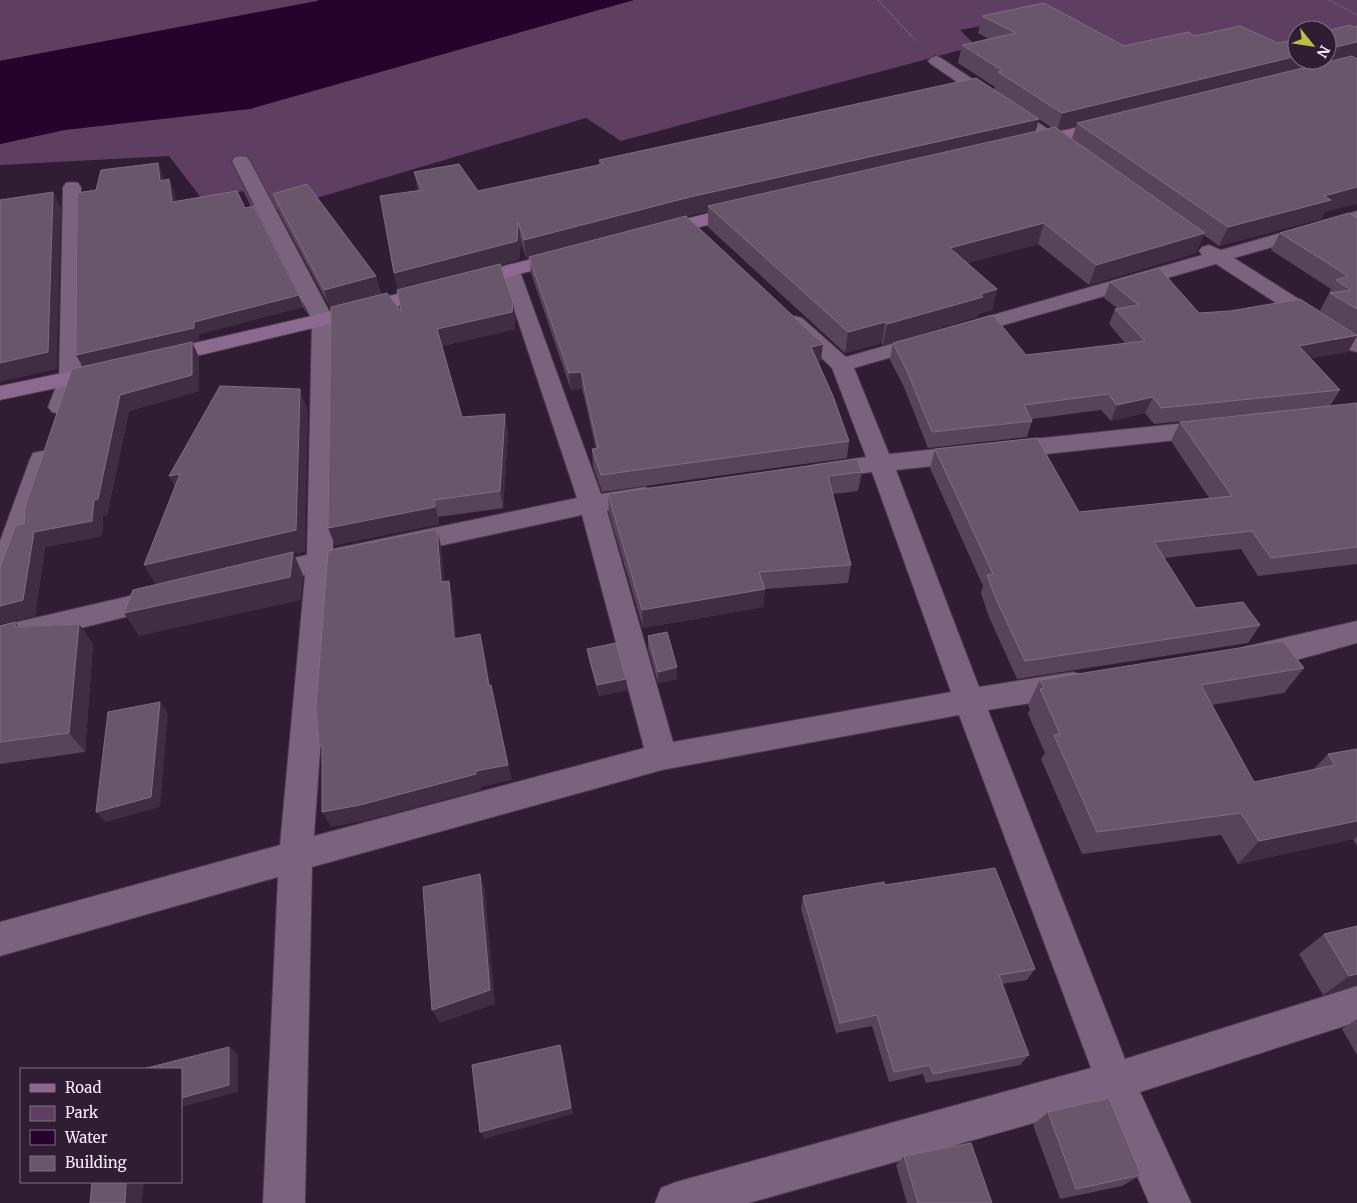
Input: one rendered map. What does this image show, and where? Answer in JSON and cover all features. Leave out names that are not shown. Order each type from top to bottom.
[{"type":"street","points":[[936,61],[1084,161]]},
{"type":"street","points":[[1015,148],[1130,120]]},
{"type":"street","points":[[241,161],[323,320],[320,560],[296,856],[284,1203]]},
{"type":"street","points":[[0,578],[70,379],[72,187]]},
{"type":"street","points":[[643,236],[766,206]]},
{"type":"street","points":[[842,365],[1357,217]]},
{"type":"street","points":[[690,223],[712,244]]},
{"type":"street","points":[[1195,241],[1357,346]]},
{"type":"street","points":[[138,363],[323,320],[586,250]]},
{"type":"street","points":[[511,270],[592,504],[662,757]]},
{"type":"street","points":[[777,304],[842,365],[1116,1081],[1170,1203]]},
{"type":"street","points":[[0,393],[119,368]]},
{"type":"street","points":[[795,475],[881,463],[1238,425]]},
{"type":"street","points":[[242,579],[320,560],[592,504],[670,493]]},
{"type":"street","points":[[0,637],[184,593]]},
{"type":"street","points":[[1222,660],[1290,649],[1357,632]]},
{"type":"street","points":[[0,939],[296,856],[662,757],[969,701],[1096,680]]},
{"type":"street","points":[[676,1203],[718,1197],[1116,1081],[1357,1004]]},
{"type":"path","points":[[878,0],[936,61]]},
{"type":"path","points":[[1329,0],[1357,15]]},
{"type":"green space","points":[[0,0],[321,0],[0,61]]},
{"type":"green space","points":[[634,0],[1357,0],[1357,29],[1337,36],[1337,20],[1287,20],[1287,51],[1120,53],[1048,13],[960,30],[976,46],[621,141],[586,118],[256,216],[243,191],[202,199],[169,156],[0,165],[0,144]]},
{"type":"water","points":[[317,0],[634,0],[250,109],[65,130],[0,144],[0,61],[319,1]]},
{"type":"building","points":[[1044,3],[1124,46],[1188,32],[1195,36],[1240,26],[1278,43],[1287,41],[1287,58],[1062,113],[998,72],[1003,71],[962,45],[1016,33],[982,16]]},
{"type":"building","points":[[1350,25],[1353,27],[1357,26],[1357,42],[1337,47],[1337,28]]},
{"type":"building","points":[[1352,56],[1357,59],[1357,187],[1324,196],[1331,200],[1228,227],[1077,123],[1295,70],[1337,70],[1337,60]]},
{"type":"building","points":[[976,78],[1039,119],[690,197],[524,240],[518,222],[517,241],[394,273],[380,196],[422,190],[414,172],[459,164],[478,191],[603,164],[599,160]]},
{"type":"building","points":[[1055,127],[1205,233],[1096,265],[1044,223],[950,248],[997,289],[981,294],[983,297],[887,324],[885,322],[848,332],[708,206]]},
{"type":"building","points":[[158,163],[160,181],[169,179],[172,202],[237,191],[245,208],[254,206],[299,295],[194,322],[194,328],[76,355],[77,193],[96,190],[101,170]]},
{"type":"building","points":[[307,184],[376,276],[324,290],[273,194]]},
{"type":"building","points":[[53,192],[48,352],[0,363],[0,200]]},
{"type":"building","points":[[1349,213],[1357,218],[1357,309],[1330,293],[1351,290],[1336,280],[1348,276],[1280,233]]},
{"type":"building","points":[[686,216],[823,344],[811,347],[833,396],[849,441],[601,475],[592,449],[598,448],[581,372],[569,373],[529,257]]},
{"type":"building","points":[[500,264],[513,302],[512,312],[437,329],[462,417],[505,414],[500,491],[434,500],[435,507],[328,528],[331,307],[387,293],[401,311],[397,290]]},
{"type":"building","points":[[1159,268],[1199,313],[1230,311],[1300,299],[1357,335],[1299,346],[1340,390],[1161,408],[1153,397],[1117,405],[1108,394],[1024,405],[1032,421],[932,432],[907,371],[893,343],[993,315],[1026,355],[1145,341],[1115,309],[1139,305],[1110,282]]},
{"type":"building","points":[[192,342],[192,375],[120,395],[98,499],[94,500],[92,521],[34,532],[23,600],[0,606],[0,567],[16,525],[24,524],[25,507],[72,369]]},
{"type":"building","points":[[220,386],[300,389],[296,530],[144,565],[180,474],[169,476]]},
{"type":"building","points":[[1357,403],[1357,547],[1271,558],[1252,531],[1154,542],[1196,608],[1243,602],[1260,625],[1025,661],[987,575],[993,574],[935,449],[1037,438],[1079,512],[1232,496],[1180,422]]},
{"type":"building","points":[[857,459],[862,472],[828,476],[851,565],[759,572],[765,589],[642,610],[608,494]]},
{"type":"building","points":[[437,529],[441,582],[449,581],[454,639],[480,634],[489,686],[491,685],[508,765],[476,771],[476,774],[360,805],[322,812],[322,746],[319,746],[316,707],[328,551]]},
{"type":"building","points":[[293,552],[290,577],[124,613],[133,590]]},
{"type":"building","points":[[15,622],[15,627],[79,624],[69,733],[0,742],[0,626]]},
{"type":"building","points":[[667,632],[677,667],[658,672],[648,636]]},
{"type":"building","points":[[1283,641],[1304,668],[1201,685],[1254,782],[1335,765],[1328,754],[1357,749],[1357,821],[1259,841],[1241,813],[1097,832],[1054,735],[1060,734],[1040,689],[1044,688],[1040,680]]},
{"type":"building","points":[[616,643],[626,679],[597,685],[587,649]]},
{"type":"building","points":[[160,702],[151,797],[96,812],[108,712]]},
{"type":"building","points":[[995,868],[1035,969],[999,975],[1029,1055],[933,1074],[930,1065],[894,1072],[877,1015],[840,1023],[803,896],[884,882],[885,885]]},
{"type":"building","points":[[480,874],[490,990],[432,1010],[423,887]]},
{"type":"building","points":[[1357,926],[1357,974],[1349,976],[1324,934]]},
{"type":"building","points":[[560,1045],[571,1108],[480,1132],[472,1065]]},
{"type":"building","points":[[229,1047],[229,1085],[182,1098],[182,1068],[147,1068]]},
{"type":"building","points":[[1109,1098],[1141,1175],[1076,1189],[1048,1112]]},
{"type":"building","points":[[971,1143],[992,1203],[918,1203],[904,1156]]},
{"type":"building","points":[[92,1183],[126,1183],[125,1203],[90,1203]]}]
